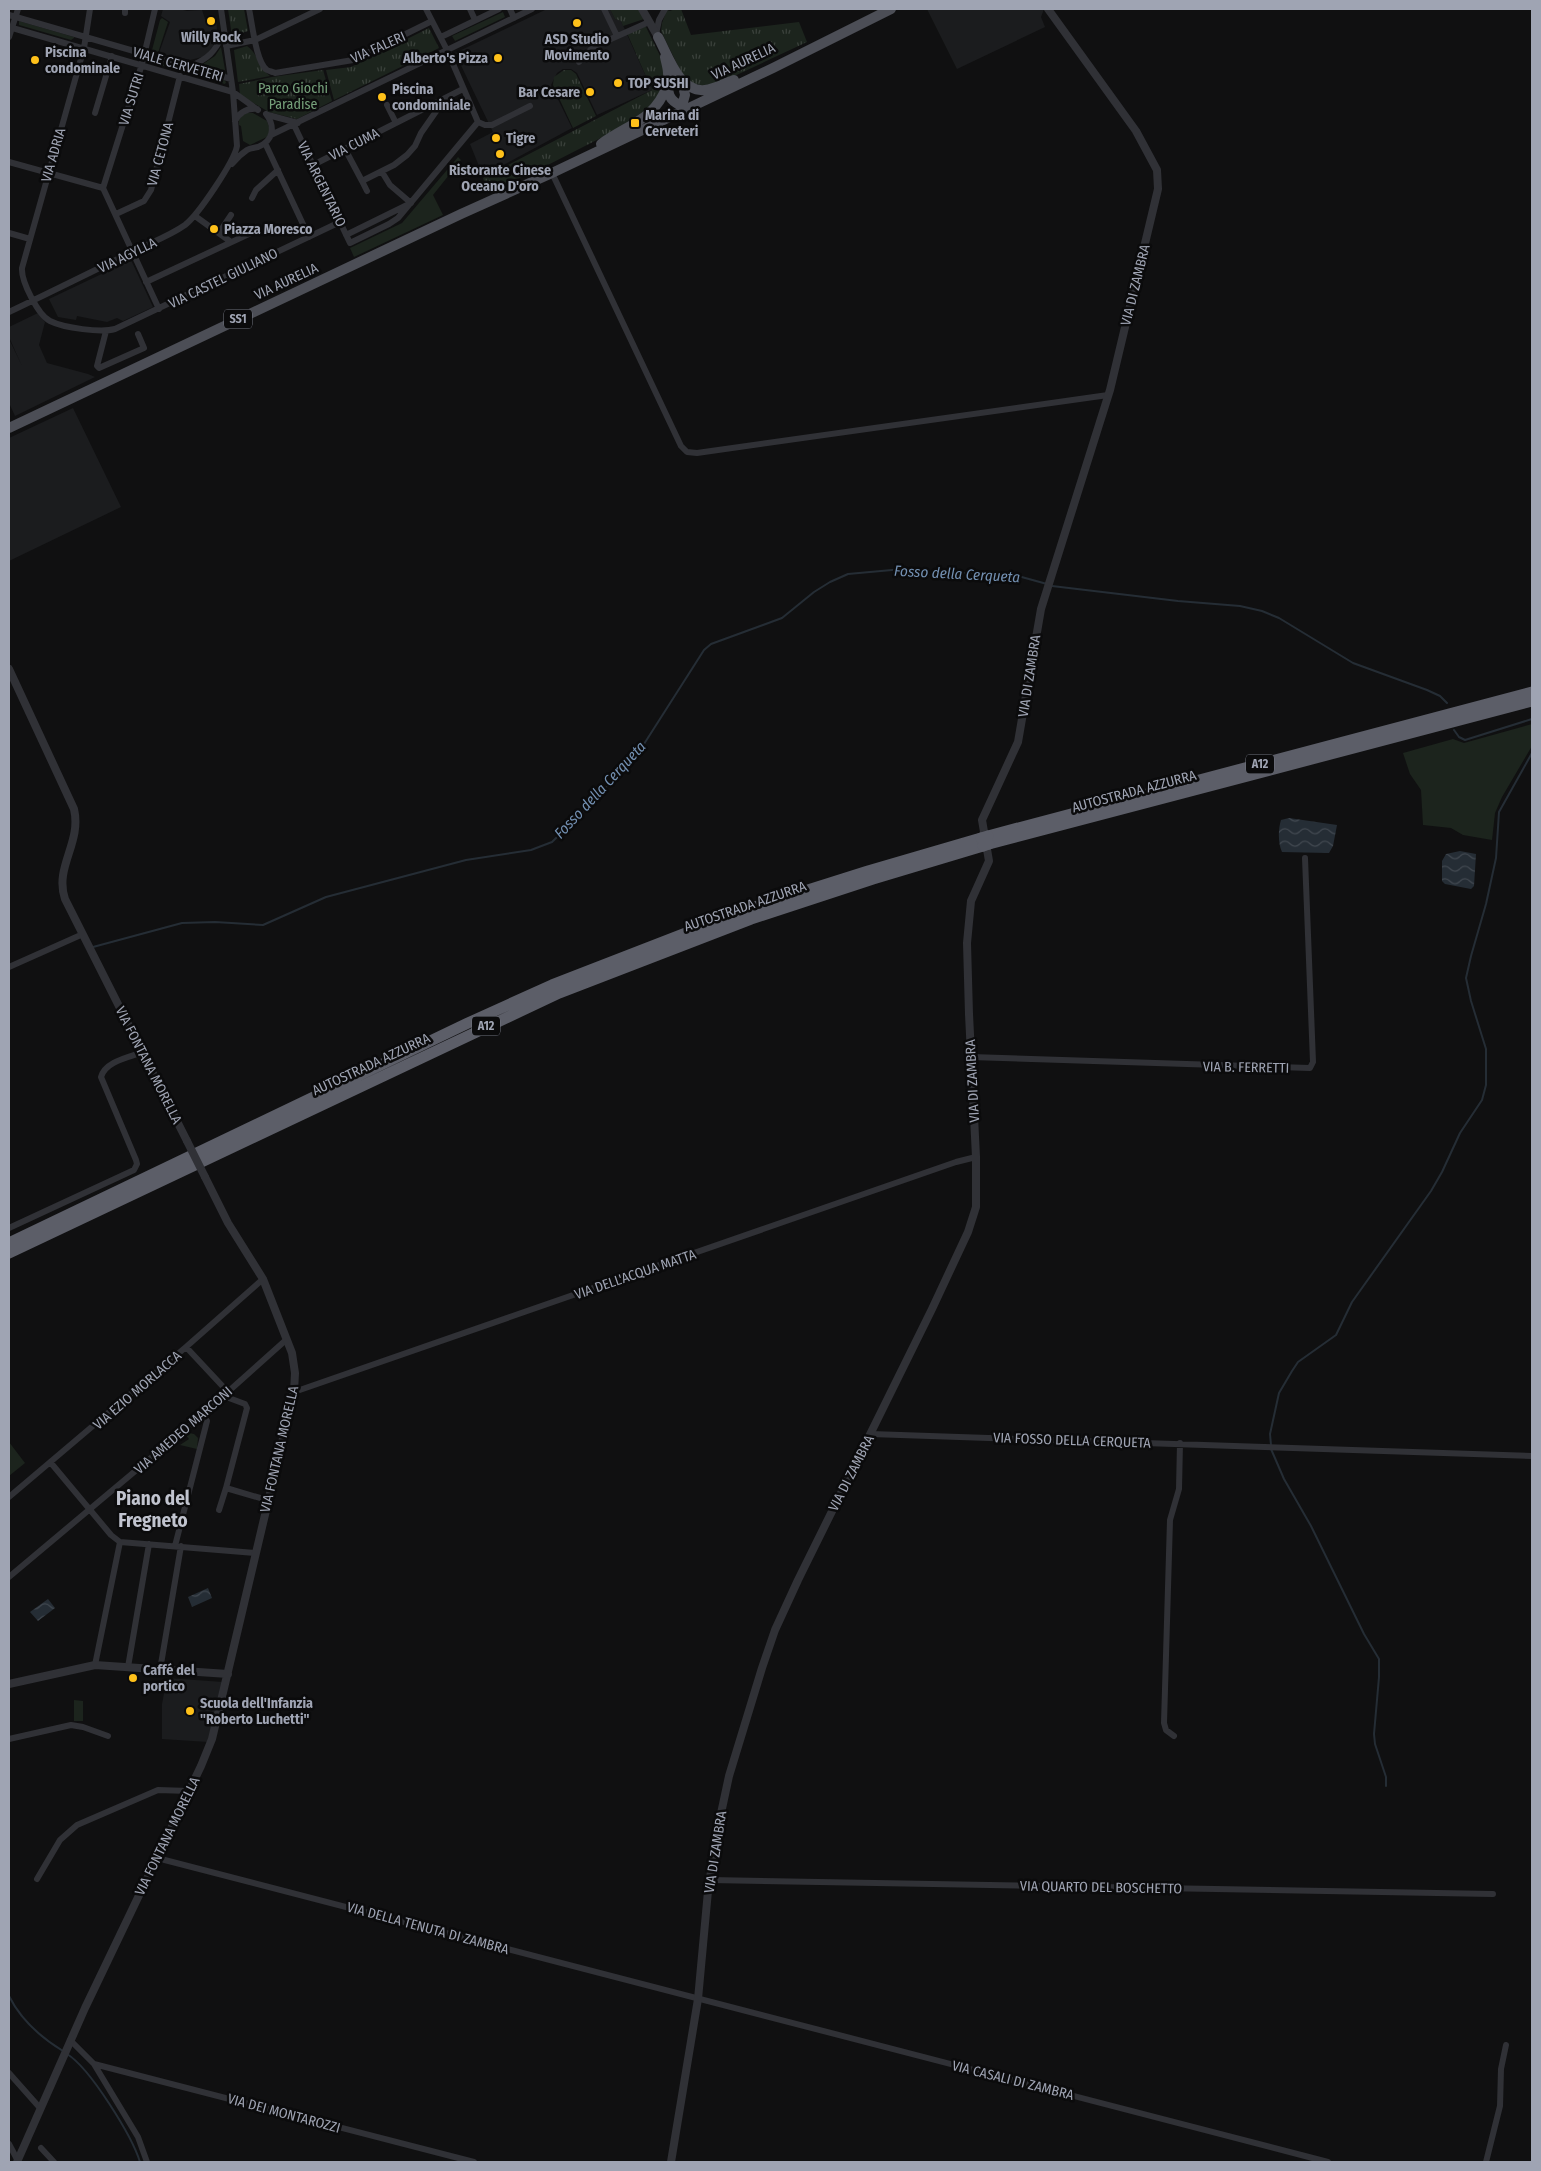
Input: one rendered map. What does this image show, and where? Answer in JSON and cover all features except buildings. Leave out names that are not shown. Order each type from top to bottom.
[{"type":"highway","name":"AUTOSTRADA AZZURRA","points":[[9,1253],[558,993],[751,919],[985,841],[1532,692]]},
{"type":"highway","name":"AUTOSTRADA AZZURRA","points":[[9,1243],[544,988],[748,909],[868,871],[1532,701]]},
{"type":"main road","name":"VIA AURELIA","points":[[9,428],[552,173],[773,68],[891,9]]},
{"type":"main road","name":"VIA AURELIA","points":[[468,211],[507,188],[746,74],[870,19]]},
{"type":"main road","points":[[657,36],[680,77],[685,94],[682,106]]},
{"type":"main road","points":[[657,36],[668,70],[667,86],[670,97],[682,106]]},
{"type":"main road","points":[[576,161],[682,106],[751,75],[773,68]]},
{"type":"main road","points":[[680,77],[690,87],[704,90],[746,74]]},
{"type":"main road","points":[[601,144],[649,115],[659,103],[667,86]]},
{"type":"street","points":[[9,37],[12,17],[18,9]]},
{"type":"street","name":"VIA ADRIA","points":[[34,300],[22,275],[48,173],[84,48],[90,9]]},
{"type":"street","name":"VIA SUTRI","points":[[103,188],[142,64],[155,9]]},
{"type":"street","points":[[221,9],[233,92],[236,139],[236,152],[224,173]]},
{"type":"street","name":"VIA FALERI","points":[[250,9],[255,40],[263,65],[267,70],[275,72],[353,60],[432,21]]},
{"type":"street","points":[[226,46],[255,40],[320,9]]},
{"type":"street","points":[[426,9],[447,50],[478,122],[492,125],[530,106]]},
{"type":"street","points":[[470,9],[476,20]]},
{"type":"street","points":[[441,37],[499,9]]},
{"type":"street","points":[[510,9],[514,18]]},
{"type":"street","points":[[224,173],[249,148],[265,143],[271,135],[532,9]]},
{"type":"street","points":[[604,9],[616,36]]},
{"type":"street","points":[[657,36],[659,20],[665,9]]},
{"type":"street","name":"VIA DI ZAMBRA","points":[[671,2162],[698,2000],[710,1880],[726,1790],[767,1652],[802,1571],[871,1434],[971,1226],[977,1199],[968,920],[972,897],[989,861],[982,820],[1011,761],[1019,737],[1038,619],[1047,585],[1108,395],[1154,210],[1159,176],[1145,147],[1125,114],[1048,9]]},
{"type":"street","points":[[579,62],[591,49],[616,36],[645,14],[657,36]]},
{"type":"street","name":"VIALE CERVETERI","points":[[12,17],[231,79]]},
{"type":"street","name":"VIALE CERVETERI","points":[[10,27],[233,92],[258,110]]},
{"type":"street","points":[[188,67],[212,54],[224,33]]},
{"type":"street","name":"VIALE CERVETERI","points":[[95,113],[112,56]]},
{"type":"street","name":"VIA CETONA","points":[[116,214],[144,201],[150,190],[180,76]]},
{"type":"street","name":"VIA CUMA","points":[[313,165],[463,89]]},
{"type":"street","points":[[362,181],[402,160],[414,148],[421,132],[445,99]]},
{"type":"street","name":"VIA CUMA","points":[[387,105],[396,124]]},
{"type":"street","points":[[235,121],[242,112],[252,109],[296,124]]},
{"type":"street","points":[[266,114],[272,124],[271,135]]},
{"type":"street","points":[[346,235],[410,203],[478,122]]},
{"type":"street","name":"VIA ARGENTARIO","points":[[296,124],[350,243],[391,223],[410,203]]},
{"type":"street","points":[[236,139],[249,148]]},
{"type":"street","points":[[265,143],[309,236]]},
{"type":"street","points":[[345,149],[367,191]]},
{"type":"street","points":[[9,162],[103,188],[159,309]]},
{"type":"street","points":[[252,198],[256,190],[278,170]]},
{"type":"street","points":[[382,172],[390,185],[410,203]]},
{"type":"street","name":"VIA AGYLLA","points":[[9,312],[184,226],[194,216],[224,173]]},
{"type":"street","points":[[552,173],[681,446],[690,453],[1108,395]]},
{"type":"street","points":[[218,233],[231,215]]},
{"type":"street","points":[[194,216],[231,242]]},
{"type":"street","name":"VIA CASTEL GIULIANO","points":[[34,300],[44,316],[50,321],[100,332],[115,329],[340,222]]},
{"type":"street","points":[[146,282],[251,233],[256,227]]},
{"type":"street","points":[[9,233],[30,239]]},
{"type":"street","points":[[106,331],[99,368],[144,348],[138,334]]},
{"type":"street","name":"VIA FONTANA MORELLA","points":[[9,669],[74,810],[76,834],[61,882],[65,899],[228,1223],[262,1279],[287,1339],[295,1368],[294,1392],[254,1553],[214,1733],[189,1791],[62,2058],[18,2162]]},
{"type":"street","name":"VIA B. FERRETTI","points":[[971,1057],[1195,1066],[1310,1068],[1313,1062],[1306,858]]},
{"type":"street","points":[[9,967],[83,934]]},
{"type":"street","points":[[9,1228],[134,1170],[137,1164],[136,1160],[101,1076],[103,1070],[108,1066],[143,1052]]},
{"type":"street","name":"VIA DELL'ACQUA MATTA","points":[[294,1392],[956,1162],[976,1157]]},
{"type":"street","name":"VIA EZIO MORLACCA","points":[[9,1497],[186,1347],[262,1279]]},
{"type":"street","name":"VIA AMEDEO MARCONI","points":[[9,1577],[202,1415],[287,1339]]},
{"type":"street","points":[[186,1347],[229,1398],[243,1403],[247,1408],[219,1510]]},
{"type":"street","points":[[160,1670],[178,1546],[207,1421],[202,1415]]},
{"type":"street","name":"VIA FOSSO DELLA CERQUETA","points":[[871,1434],[1532,1456]]},
{"type":"street","points":[[1174,1736],[1166,1730],[1164,1723],[1170,1520],[1179,1489],[1180,1443]]},
{"type":"street","points":[[51,1463],[114,1538],[120,1542],[254,1553]]},
{"type":"street","points":[[226,1488],[267,1500]]},
{"type":"street","points":[[94,1666],[120,1542]]},
{"type":"street","points":[[128,1667],[149,1544]]},
{"type":"street","points":[[9,1684],[94,1666],[228,1674]]},
{"type":"street","points":[[9,1739],[71,1725],[80,1726],[108,1736]]},
{"type":"street","points":[[37,1879],[60,1840],[77,1825],[158,1790],[189,1791]]},
{"type":"street","name":"VIA DELLA TENUTA DI ZAMBRA","points":[[157,1858],[698,2000]]},
{"type":"street","name":"VIA QUARTO DEL BOSCHETTO","points":[[710,1880],[1493,1894]]},
{"type":"street","name":"VIA CASALI DI ZAMBRA","points":[[698,2000],[1328,2162]]},
{"type":"street","points":[[69,2043],[94,2064],[138,2137],[147,2162]]},
{"type":"street","points":[[1486,2162],[1500,2106],[1501,2069],[1506,2045]]},
{"type":"street","name":"VIA DEI MONTAROZZI","points":[[94,2064],[474,2162]]},
{"type":"street","points":[[9,2072],[40,2108]]},
{"type":"street","points":[[9,2144],[18,2162]]},
{"type":"street","points":[[41,2148],[54,2162]]},
{"type":"shaded area","points":[[163,9],[202,10],[205,19],[216,17],[217,30],[213,46],[208,53],[202,57],[190,60],[159,53],[170,22],[161,16]]},
{"type":"shaded area","points":[[547,9],[610,9],[615,19],[621,21],[652,90],[597,115],[577,73],[571,69],[563,69],[557,73],[551,85],[572,128],[483,176],[470,144],[493,132],[455,53]]},
{"type":"shaded area","points":[[927,9],[1044,9],[1041,17],[1045,27],[957,69]]},
{"type":"shaded area","points":[[131,260],[153,307],[123,321],[117,318],[107,322],[77,316],[76,320],[58,317],[49,299]]},
{"type":"shaded area","points":[[38,313],[45,322],[39,345],[47,363],[95,377],[15,416],[9,403],[9,339],[22,366],[9,337],[9,327]]},
{"type":"shaded area","points":[[73,408],[121,507],[9,561],[9,438]]},
{"type":"shaded area","name":"Scuola dell'Infanzia \"Roberto Luchetti\"","points":[[167,1678],[223,1682],[208,1742],[162,1739],[162,1704]]},
{"type":"green space","points":[[228,9],[244,9],[248,31],[232,36]]},
{"type":"green space","points":[[610,9],[638,9],[644,19],[623,26],[621,21],[615,19]]},
{"type":"green space","points":[[681,9],[691,35],[799,22],[807,42],[713,86],[709,87],[686,82],[661,31],[667,10]]},
{"type":"green space","points":[[503,12],[505,17],[455,41],[452,36]]},
{"type":"green space","points":[[162,18],[168,22],[158,53],[152,50]]},
{"type":"green space","points":[[19,21],[74,38],[71,40],[19,25]]},
{"type":"green space","points":[[646,27],[663,62],[665,78],[659,99],[632,122],[538,170],[488,192],[483,178],[652,90],[627,33]]},
{"type":"green space","points":[[429,28],[439,48],[334,100],[326,70],[351,67]]},
{"type":"green space","points":[[247,46],[270,76],[238,82],[234,50]]},
{"type":"green space","points":[[221,47],[226,75],[200,66],[215,56]]},
{"type":"green space","points":[[150,59],[226,82],[225,84],[150,62]]},
{"type":"green space","name":"Parco Giochi Paradise","points":[[323,70],[332,101],[297,119],[269,112],[240,95],[239,84]]},
{"type":"green space","points":[[564,70],[571,70],[576,74],[596,116],[573,128],[553,85],[554,77]]},
{"type":"green space","points":[[247,113],[253,113],[267,121],[270,130],[267,137],[250,145],[243,141],[241,126],[239,125],[240,118]]},
{"type":"green space","points":[[458,157],[461,160],[433,195],[443,215],[354,257],[350,248],[402,223]]},
{"type":"green space","points":[[1532,724],[1532,746],[1502,797],[1495,813],[1492,840],[1463,835],[1451,828],[1423,825],[1421,790],[1410,774],[1403,753],[1453,739],[1464,743]]},
{"type":"green space","points":[[189,1433],[194,1434],[198,1438],[197,1449],[180,1445],[189,1439],[186,1435]]},
{"type":"green space","points":[[9,1442],[25,1463],[9,1476]]},
{"type":"green space","points":[[74,1700],[83,1701],[83,1721],[74,1721]]},
{"type":"water","points":[[1289,818],[1337,825],[1333,846],[1329,853],[1282,852],[1279,841],[1280,824],[1281,820]]},
{"type":"water","points":[[1460,851],[1476,854],[1474,886],[1471,889],[1445,884],[1442,881],[1442,861],[1446,854]]},
{"type":"water","points":[[208,1588],[212,1598],[192,1607],[188,1597]]},
{"type":"water","points":[[48,1599],[55,1608],[38,1621],[30,1612]]},
{"type":"waterway","name":"Fosso della Cerqueta","points":[[93,947],[182,923],[215,922],[263,925],[326,897],[466,860],[531,850],[552,842],[592,803],[644,744],[704,650],[711,644],[782,618],[814,592],[848,574],[903,569],[932,575],[980,572],[1018,576],[1047,584]]},
{"type":"waterway","name":"Fosso della Cerqueta","points":[[1052,586],[1178,601],[1240,606],[1262,611],[1279,618],[1353,663],[1427,690],[1440,696],[1447,703]]},
{"type":"waterway","name":"Fosso della Cerqueta","points":[[1454,730],[1459,737],[1465,740],[1532,719]]},
{"type":"waterway","points":[[1271,1445],[1270,1434],[1279,1393],[1292,1371],[1298,1362],[1336,1335],[1352,1302],[1431,1191],[1460,1133],[1482,1100],[1486,1085],[1486,1049],[1466,978],[1496,858],[1499,812],[1532,753]]},
{"type":"waterway","points":[[1271,1449],[1284,1479],[1311,1526],[1364,1634],[1379,1659],[1374,1734],[1375,1744],[1386,1777],[1386,1786]]},
{"type":"waterway","points":[[9,1996],[25,2020],[47,2040],[63,2051]]},
{"type":"waterway","points":[[67,2054],[87,2073],[98,2087],[136,2150],[140,2162]]},
{"type":"place","name":"Willy Rock","points":[[211,21]]},
{"type":"place","name":"ASD Studio Movimento","points":[[577,23]]},
{"type":"place","name":"Alberto's Pizza","points":[[498,58]]},
{"type":"place","name":"Piscina condominale","points":[[35,60]]},
{"type":"place","name":"TOP SUSHI","points":[[618,83]]},
{"type":"place","name":"Bar Cesare","points":[[590,92]]},
{"type":"place","name":"Piscina condominiale","points":[[382,97]]},
{"type":"place","name":"Marina di Cerveteri","points":[[635,123]]},
{"type":"place","name":"Tigre","points":[[496,138]]},
{"type":"place","name":"Ristorante Cinese Oceano D'oro","points":[[500,154]]},
{"type":"place","name":"Piazza Moresco","points":[[214,229]]},
{"type":"place","name":"Caffé del portico","points":[[133,1678]]},
{"type":"place","name":"Scuola dell'Infanzia \"Roberto Luchetti\"","points":[[190,1711]]},
{"type":"district","name":"Piano del Fregneto","points":[[153,1509]]}]
